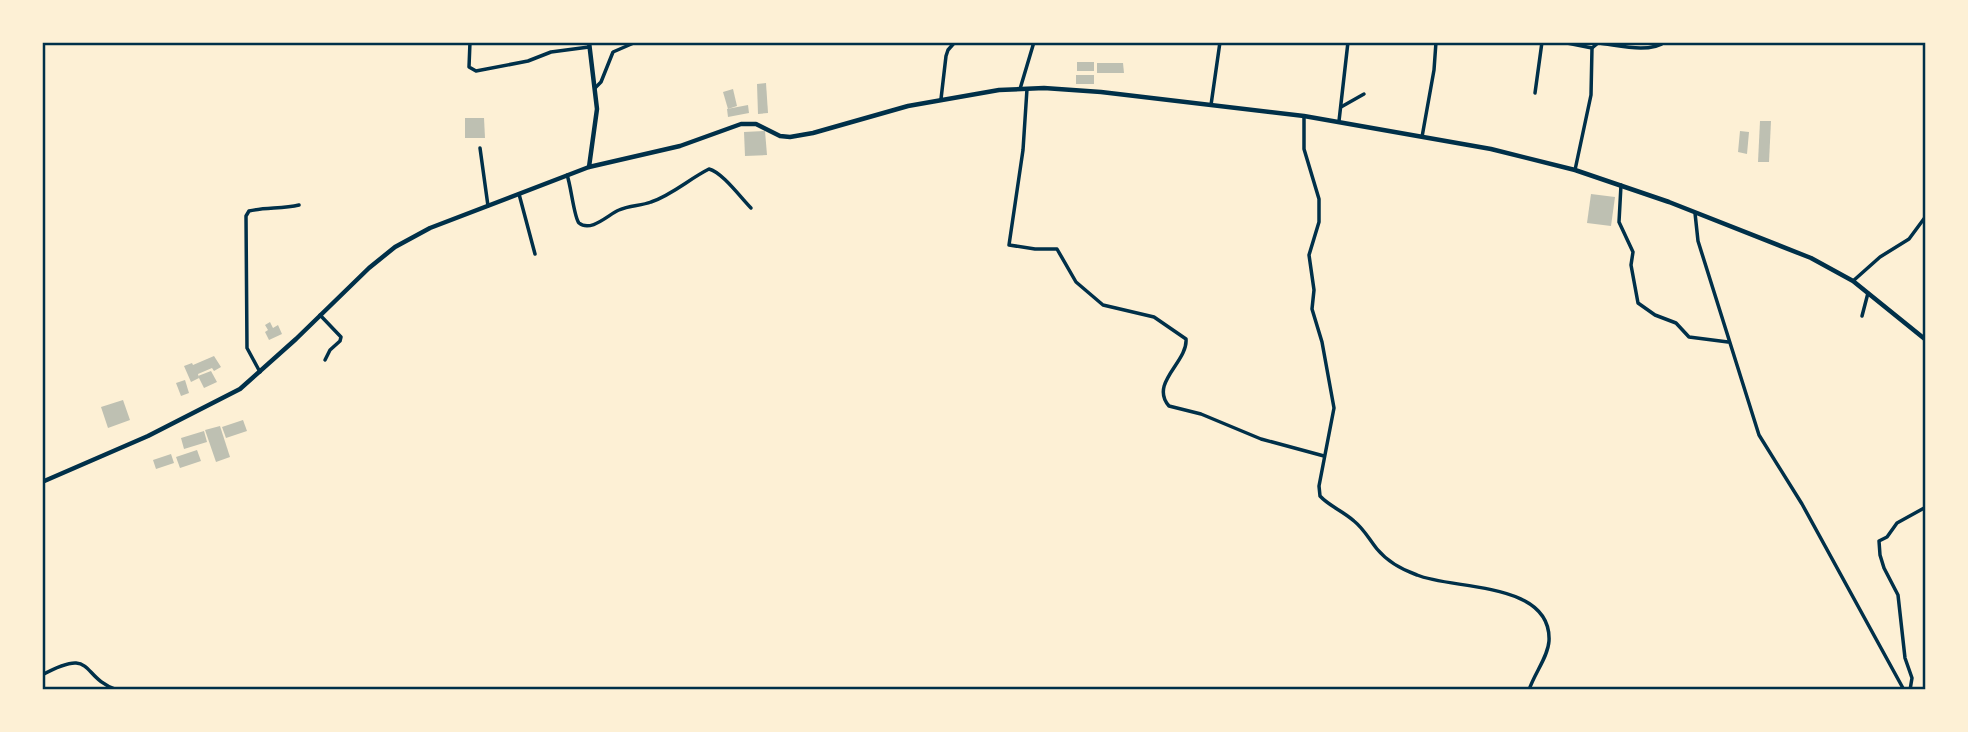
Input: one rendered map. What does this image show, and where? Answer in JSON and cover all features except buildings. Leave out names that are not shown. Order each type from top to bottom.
[{"type":"street","points":[[470,42],[469,67],[479,72],[589,44],[597,122],[589,167]]},
{"type":"street","points":[[595,88],[601,82],[613,52],[636,42]]},
{"type":"street","points":[[941,99],[946,56],[955,42]]},
{"type":"street","points":[[1020,89],[1034,42]]},
{"type":"street","points":[[1211,105],[1220,42]]},
{"type":"street","points":[[1339,121],[1348,42]]},
{"type":"street","points":[[1422,137],[1434,70],[1436,42]]},
{"type":"street","points":[[1535,93],[1542,42]]},
{"type":"street","points":[[1562,42],[1592,48]]},
{"type":"street","points":[[1575,170],[1591,95],[1592,48],[1598,43],[1638,48],[1659,46],[1665,42]]},
{"type":"street","points":[[42,482],[181,420],[240,389],[369,268],[395,247],[430,228],[589,167],[680,146],[741,124],[756,124],[780,136],[790,137],[941,99],[1020,89],[1101,92],[1339,121],[1491,149],[1575,170],[1802,254],[1853,281],[1926,340]]},
{"type":"street","points":[[1027,89],[1023,150],[1009,244],[1035,249],[1057,249],[1076,282],[1104,305],[1154,317],[1186,340],[1184,353],[1166,382],[1164,396],[1169,406],[1201,414],[1261,439],[1325,456]]},
{"type":"street","points":[[1340,107],[1364,94]]},
{"type":"street","points":[[1304,116],[1304,149],[1319,199],[1319,222],[1308,255],[1314,290],[1312,309],[1322,342],[1334,408],[1318,491],[1320,496],[1362,528],[1377,550],[1388,560],[1440,583],[1511,593],[1522,599],[1542,618],[1548,634],[1548,645],[1529,690]]},
{"type":"street","points":[[480,148],[488,206]]},
{"type":"street","points":[[567,175],[576,218],[584,225],[601,221],[622,208],[649,203],[709,169],[720,175],[751,208]]},
{"type":"street","points":[[1621,185],[1619,222],[1633,253],[1631,265],[1639,303],[1655,315],[1676,323],[1689,337],[1728,342]]},
{"type":"street","points":[[519,194],[535,254]]},
{"type":"street","points":[[260,372],[247,348],[246,216],[254,209],[276,210],[299,205]]},
{"type":"street","points":[[1695,213],[1698,242],[1759,435],[1830,553],[1904,690]]},
{"type":"street","points":[[1853,281],[1880,257],[1909,239],[1926,216]]},
{"type":"street","points":[[1862,316],[1868,293]]},
{"type":"street","points":[[320,315],[341,337],[325,360]]},
{"type":"street","points":[[1910,690],[1912,678],[1905,658],[1898,595],[1884,568],[1879,541],[1888,537],[1897,523],[1926,507]]},
{"type":"street","points":[[42,675],[64,664],[76,663],[84,665],[106,686],[117,690]]}]
